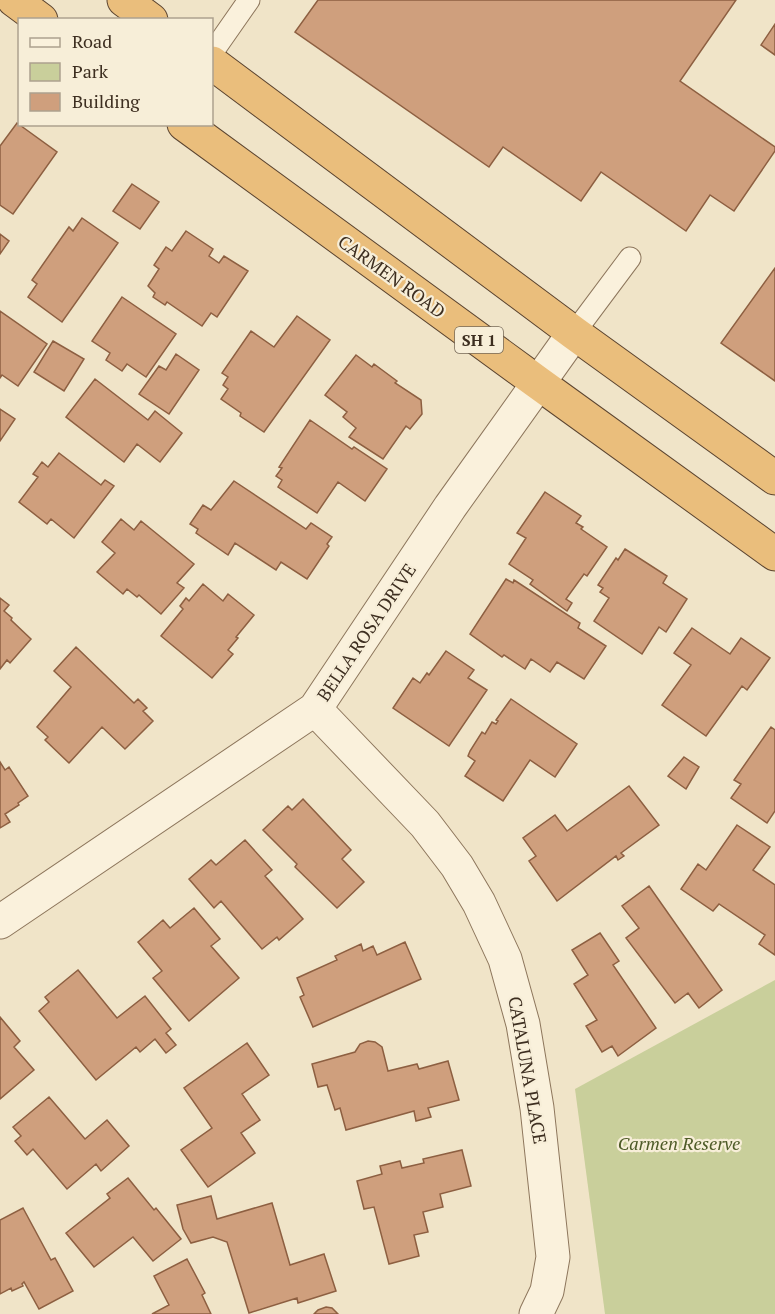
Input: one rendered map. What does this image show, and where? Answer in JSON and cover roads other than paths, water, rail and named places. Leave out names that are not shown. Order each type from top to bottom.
[{"type":"highway","points":[[14,0],[38,18]]},
{"type":"highway","points":[[124,0],[148,18]]},
{"type":"highway","points":[[213,64],[574,333],[775,478]]},
{"type":"highway","name":"CARMEN ROAD","points":[[187,126],[775,554]]},
{"type":"street","name":"BELLA ROSA DRIVE","points":[[0,922],[315,709],[450,507],[574,333]]},
{"type":"street","name":"CATALUNA PLACE","points":[[315,709],[425,824],[451,857],[479,903],[505,959],[523,1024],[537,1108],[554,1257],[547,1291],[536,1314]]},
{"type":"lane","points":[[213,52],[249,0]]},
{"type":"lane","points":[[574,333],[630,258]]},
{"type":"park label","name":"Carmen Reserve","points":[[679,1143]]}]
